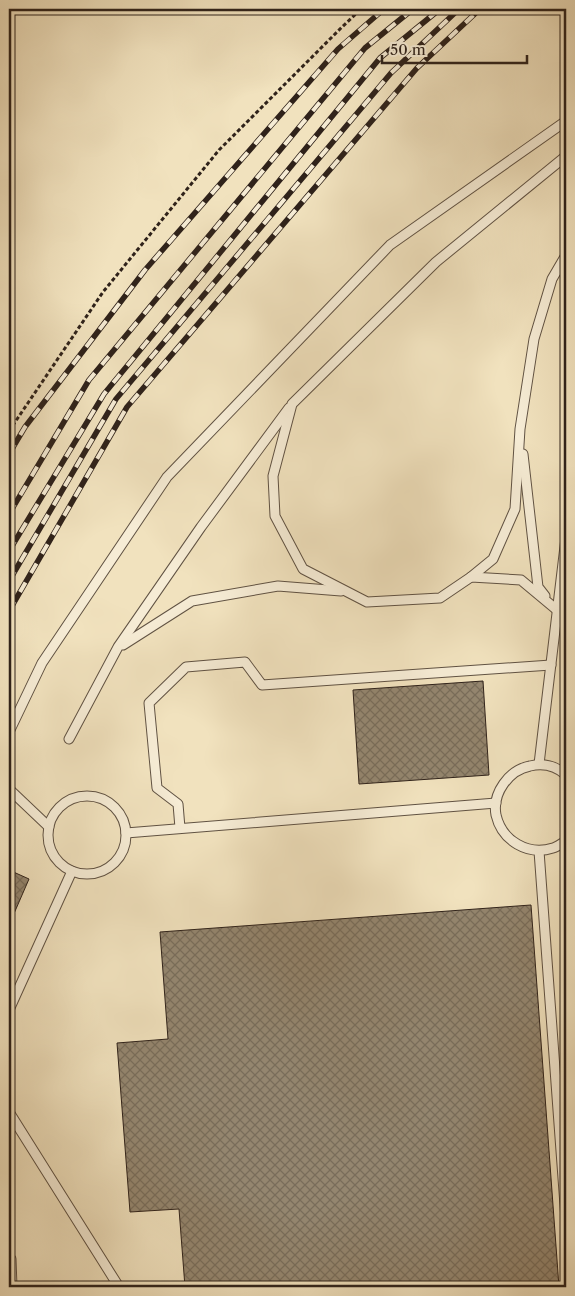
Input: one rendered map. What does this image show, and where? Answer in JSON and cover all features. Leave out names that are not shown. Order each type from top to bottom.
[{"type":"lane","points":[[9,732],[42,663],[167,478],[390,245],[566,121]]},
{"type":"lane","points":[[69,739],[118,647],[201,527],[292,404],[436,262],[566,156]]},
{"type":"lane","points":[[292,404],[273,476],[275,516],[303,569],[367,602],[440,598],[472,577],[493,559],[515,510],[520,429],[534,339],[552,279],[566,255]]},
{"type":"lane","points":[[520,429],[538,587],[554,607]]},
{"type":"lane","points":[[539,764],[551,665],[554,607],[566,538]]},
{"type":"lane","points":[[472,577],[521,580],[566,619]]},
{"type":"lane","points":[[118,647],[192,601],[278,586],[345,591]]},
{"type":"lane","points":[[180,828],[178,804],[157,788],[149,703],[186,667],[245,662],[262,684],[551,665]]},
{"type":"lane","points":[[566,774],[551,766],[539,764],[524,767],[511,774],[501,786],[496,803],[496,814],[501,828],[510,840],[523,848],[539,850],[554,848],[566,841]]},
{"type":"lane","points":[[9,789],[49,827]]},
{"type":"lane","points":[[91,797],[104,800],[115,808],[123,820],[126,833],[125,846],[119,858],[110,867],[91,874],[72,871],[60,864],[52,853],[48,840],[49,827],[54,814],[66,803],[78,798],[91,797]]},
{"type":"lane","points":[[126,833],[496,803]]},
{"type":"lane","points":[[539,850],[566,1219]]},
{"type":"lane","points":[[9,1010],[72,871]]},
{"type":"lane","points":[[9,1112],[119,1287]]},
{"type":"lane","points":[[9,1257],[11,1259],[12,1287]]},
{"type":"path","points":[[9,431],[103,292],[219,150],[361,9]]},
{"type":"building","points":[[483,681],[489,775],[359,784],[353,690]]},
{"type":"building","points":[[9,870],[29,879],[9,925]]},
{"type":"building","points":[[531,905],[559,1287],[185,1287],[179,1209],[130,1212],[117,1043],[168,1039],[160,932]]},
{"type":"railway","points":[[9,454],[25,427],[145,270],[338,49],[384,9]]},
{"type":"railway","points":[[9,514],[89,380],[365,48],[413,9]]},
{"type":"railway","points":[[9,551],[104,394],[380,58],[440,9]]},
{"type":"railway","points":[[9,581],[116,399],[391,73],[459,9]]},
{"type":"railway","points":[[9,611],[127,407],[417,68],[480,9]]}]
